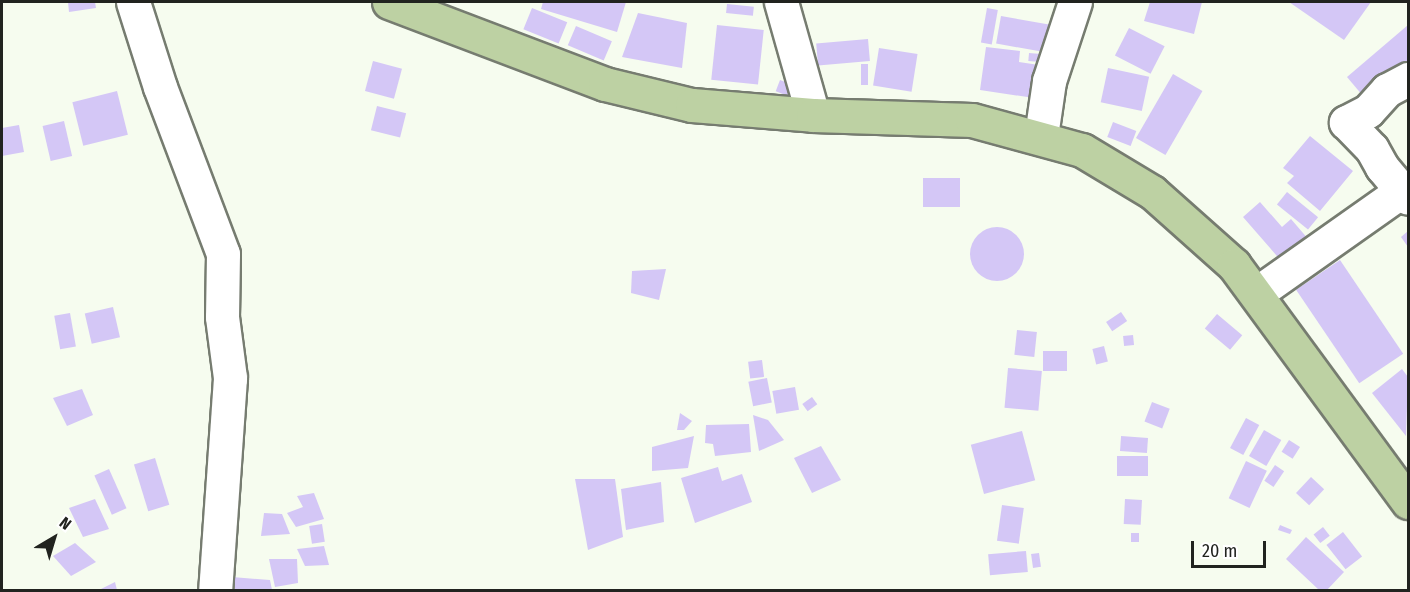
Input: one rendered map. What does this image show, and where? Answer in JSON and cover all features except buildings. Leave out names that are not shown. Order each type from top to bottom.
[{"type":"main road","points":[[389,2],[525,56],[616,87],[692,105],[813,115],[972,120],[1041,136],[1082,150],[1152,192],[1234,265],[1257,293],[1408,502]]},
{"type":"street","points":[[133,2],[160,87],[223,254],[222,317],[230,378],[215,591]]},
{"type":"street","points":[[781,2],[813,115]]},
{"type":"street","points":[[1041,136],[1049,81],[1075,2]]},
{"type":"street","points":[[1257,293],[1406,194],[1382,167],[1372,149],[1346,122],[1368,111],[1387,90],[1408,79]]}]
